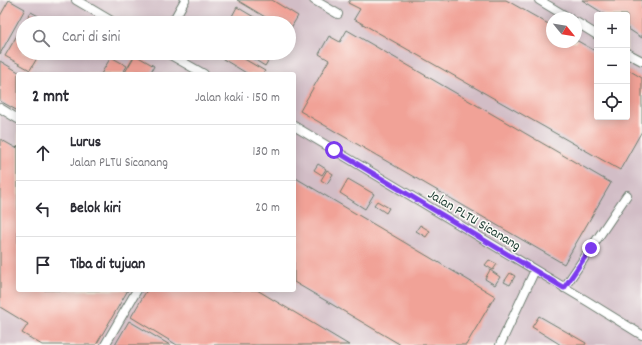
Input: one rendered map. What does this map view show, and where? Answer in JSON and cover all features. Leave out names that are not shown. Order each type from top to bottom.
[{"type":"lane","points":[[76,0],[87,3],[105,16]]},
{"type":"lane","points":[[176,16],[185,0]]},
{"type":"lane","points":[[314,0],[338,14]]},
{"type":"lane","points":[[539,0],[559,12]]},
{"type":"lane","points":[[582,26],[594,33]]},
{"type":"lane","points":[[630,54],[642,62]]},
{"type":"lane","points":[[180,60],[201,72]]},
{"type":"lane","points":[[0,108],[16,119]]},
{"type":"lane","name":"Jalan PLTU Sicanang","points":[[296,127],[642,335]]},
{"type":"lane","points":[[564,288],[627,195]]},
{"type":"lane","points":[[500,345],[535,270]]},
{"type":"lane","points":[[105,345],[136,292]]},
{"type":"shaded area","points":[[0,0],[642,0],[642,345],[0,345]]},
{"type":"building","points":[[9,0],[25,9],[21,16],[16,16],[16,25],[0,54],[0,16]]},
{"type":"building","points":[[237,0],[272,0],[298,16],[296,19],[296,16],[263,16]]},
{"type":"building","points":[[350,0],[506,0],[546,23],[546,48],[582,48],[582,43],[594,50],[594,120],[630,120],[630,71],[642,78],[642,131],[620,170],[354,19],[360,9],[348,3]]},
{"type":"building","points":[[582,0],[642,0],[642,38],[630,30],[630,12],[601,12]]},
{"type":"building","points":[[237,7],[252,16],[232,16]]},
{"type":"building","points":[[31,12],[38,16],[28,16]]},
{"type":"building","points":[[347,30],[611,183],[564,264],[300,111],[329,60],[319,54],[329,36],[340,42]]},
{"type":"building","points":[[16,37],[16,60],[36,60],[30,70],[5,56]]},
{"type":"building","points":[[109,60],[116,60],[127,66],[123,72],[102,72]]},
{"type":"building","points":[[132,60],[144,60],[154,66],[151,72],[125,72]]},
{"type":"building","points":[[225,60],[246,60],[265,71],[245,72]]},
{"type":"building","points":[[255,60],[269,60],[265,66]]},
{"type":"building","points":[[0,61],[19,72],[16,72],[16,110],[0,101]]},
{"type":"building","points":[[0,139],[16,148],[16,292],[127,292],[96,345],[42,345],[22,333],[28,324],[0,307]]},
{"type":"building","points":[[318,164],[326,169],[322,175],[314,170]]},
{"type":"building","points":[[327,170],[333,174],[327,184],[321,180]]},
{"type":"building","points":[[296,178],[495,296],[466,345],[401,345],[296,283]]},
{"type":"building","points":[[348,179],[374,194],[365,209],[340,193]]},
{"type":"building","points":[[377,201],[389,208],[386,213],[374,205]]},
{"type":"building","points":[[420,225],[430,231],[426,237],[416,231]]},
{"type":"building","points":[[489,260],[497,264],[493,270],[485,265]]},
{"type":"building","points":[[490,270],[500,277],[495,285],[485,279]]},
{"type":"building","points":[[510,273],[515,276],[510,285],[504,282]]},
{"type":"building","points":[[146,292],[260,292],[349,345],[177,345],[131,317]]},
{"type":"building","points":[[539,316],[586,343],[585,345],[561,345],[532,327]]},
{"type":"building","points":[[129,321],[170,345],[115,345]]},
{"type":"route","points":[[334,150],[564,288],[591,248]]}]
